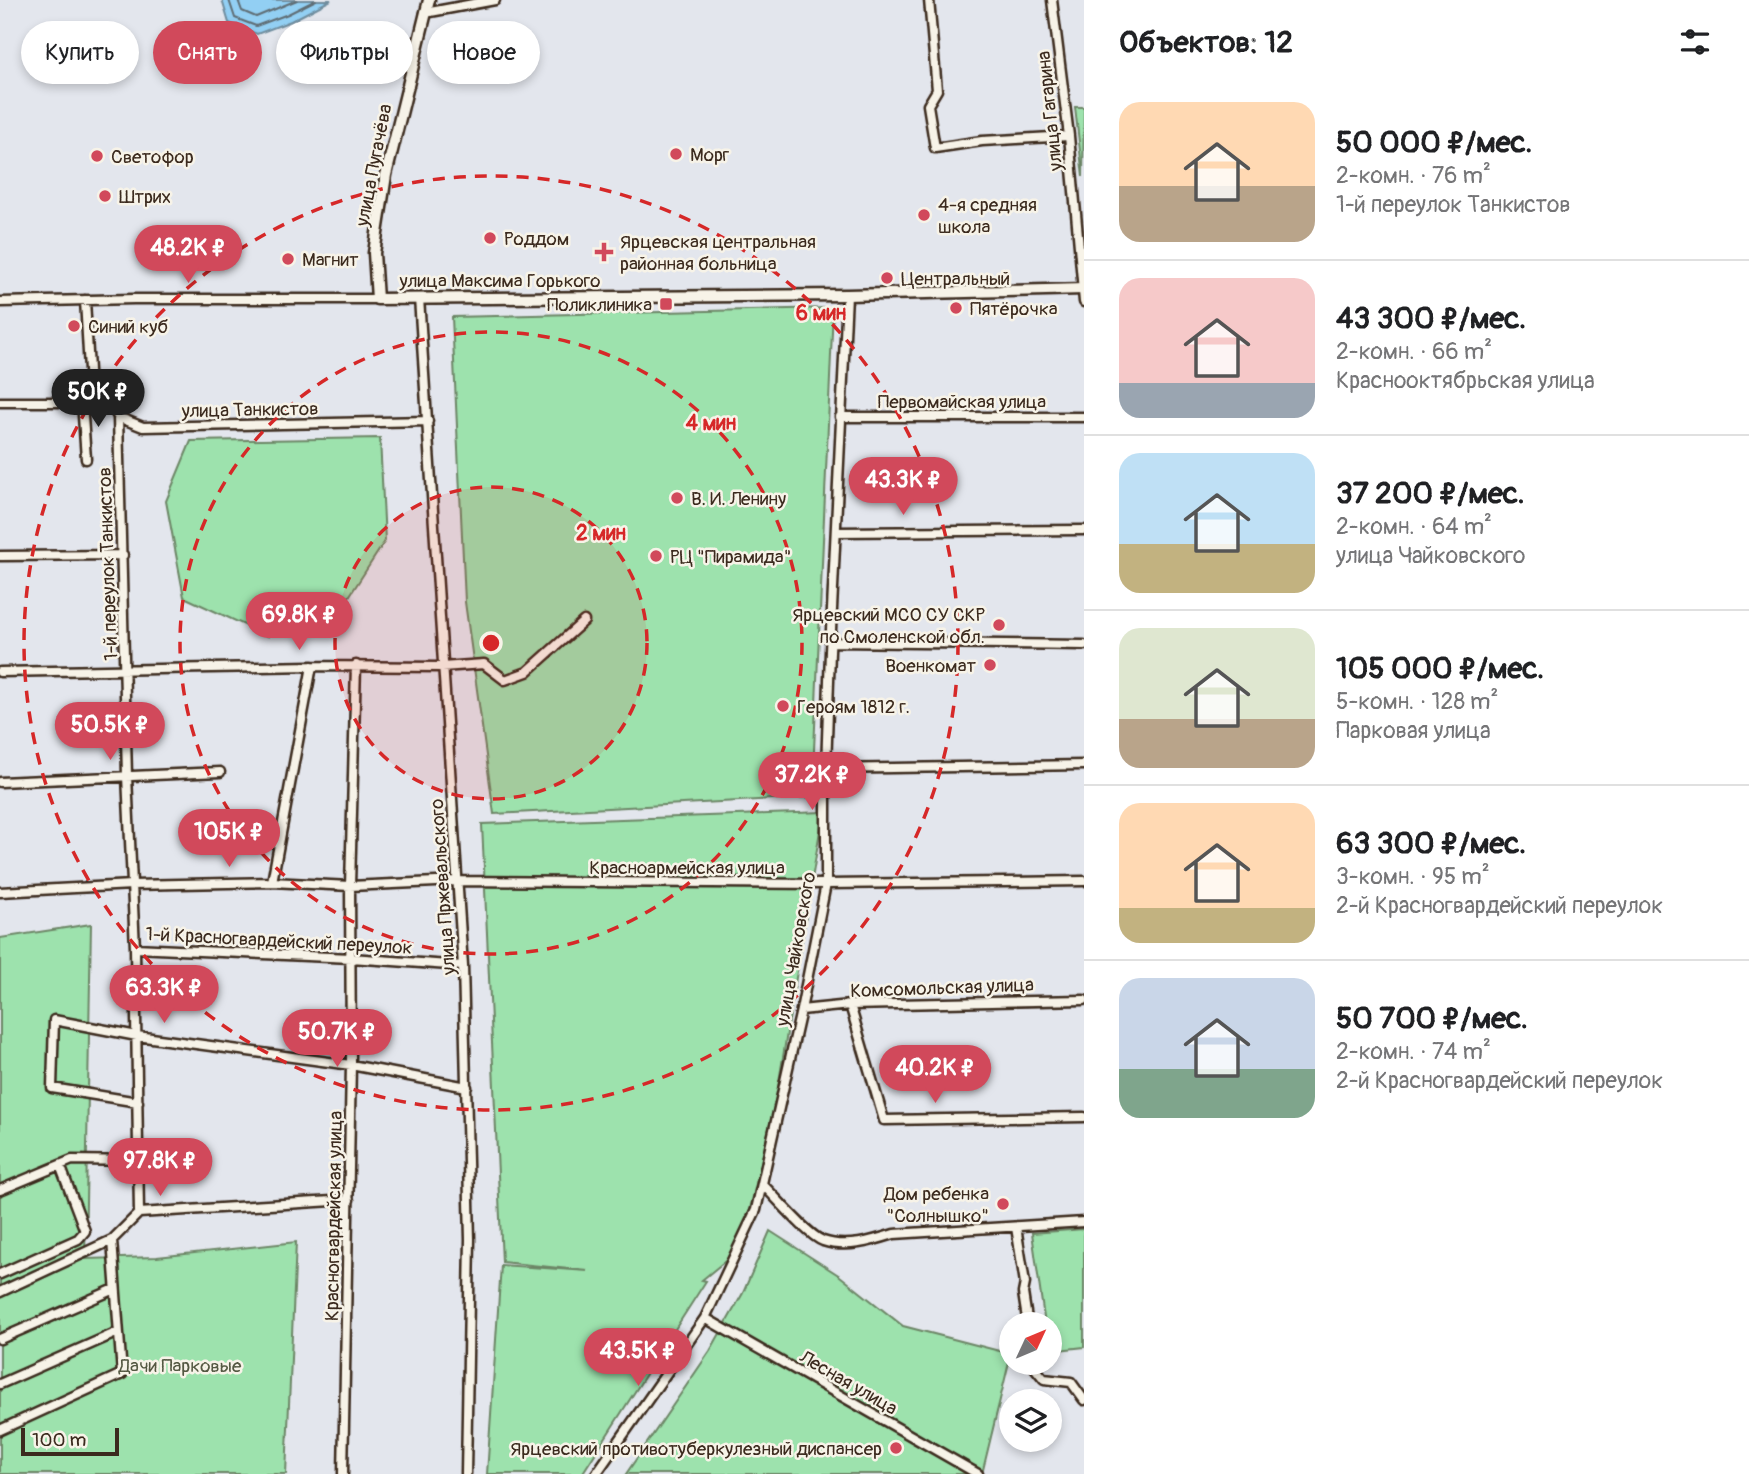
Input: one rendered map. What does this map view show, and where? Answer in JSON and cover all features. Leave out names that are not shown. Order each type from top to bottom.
[{"type":"street","name":"улица Пугачёва","points":[[377,299],[374,253],[386,174],[429,0]]},
{"type":"street","points":[[425,13],[495,0]]},
{"type":"street","points":[[929,0],[937,90],[928,105],[935,148],[982,141],[1069,136]]},
{"type":"street","name":"улица Гагарина","points":[[1052,0],[1069,136],[1084,302]]},
{"type":"street","name":"улица Максима Горького","points":[[0,302],[847,295],[1083,289]]},
{"type":"street","name":"улица Чайковского","points":[[596,1474],[705,1318],[756,1210],[801,1010],[826,884],[830,642],[847,295]]},
{"type":"street","name":"улица Пржевальского","points":[[419,298],[463,966],[470,1239],[466,1474]]},
{"type":"street","points":[[85,300],[90,388],[109,398],[118,417]]},
{"type":"street","points":[[0,402],[110,404]]},
{"type":"street","name":"1-й переулок Танкистов","points":[[82,402],[86,458]]},
{"type":"street","name":"улица Танкистов","points":[[118,417],[143,428],[428,421]]},
{"type":"street","name":"1-й переулок Танкистов","points":[[118,417],[127,776],[135,948],[139,1213]]},
{"type":"street","name":"Первомайская улица","points":[[840,417],[1084,417]]},
{"type":"street","points":[[836,532],[1084,530]]},
{"type":"street","points":[[0,556],[123,555]]},
{"type":"street","points":[[0,672],[312,666],[442,667],[484,664],[505,680],[527,672],[584,621]]},
{"type":"street","points":[[830,642],[1084,645]]},
{"type":"street","points":[[272,882],[312,666]]},
{"type":"street","name":"Красногвардейская улица","points":[[343,1474],[351,1065],[350,886],[356,666]]},
{"type":"street","points":[[826,769],[1084,765]]},
{"type":"street","points":[[0,782],[220,772]]},
{"type":"street","name":"Красноармейская улица","points":[[0,892],[132,885],[272,882],[350,886],[458,881],[826,884],[1084,881]]},
{"type":"street","name":"1-й Красногвардейский переулок","points":[[135,948],[463,966]]},
{"type":"street","name":"Комсомольская улица","points":[[801,1010],[850,1005],[1084,1000]]},
{"type":"street","points":[[850,1005],[884,1120],[1084,1116]]},
{"type":"street","points":[[138,1102],[51,1088],[54,1020],[137,1036],[351,1065],[467,1087]]},
{"type":"street","points":[[0,1190],[72,1160],[138,1161]]},
{"type":"street","points":[[0,1274],[78,1238],[85,1231],[60,1165]]},
{"type":"street","points":[[762,1184],[821,1240],[841,1244],[869,1242],[894,1234],[1084,1223]]},
{"type":"street","points":[[0,1292],[112,1240],[139,1213],[349,1200]]},
{"type":"street","points":[[1016,1227],[1025,1283],[1023,1293],[1026,1312]]},
{"type":"street","points":[[0,1430],[122,1374],[112,1240]]},
{"type":"street","points":[[0,1339],[115,1289]]},
{"type":"street","name":"Лесная улица","points":[[705,1318],[978,1474]]},
{"type":"street","points":[[0,1384],[118,1332]]},
{"type":"street","points":[[1042,1376],[1044,1379],[1071,1382],[1084,1399]]},
{"type":"green space","points":[[1075,107],[1084,107],[1083,177]]},
{"type":"green space","points":[[833,308],[812,797],[494,814],[465,602],[452,317]]},
{"type":"green space","points":[[380,438],[385,541],[343,606],[279,599],[268,636],[184,597],[166,501],[191,441]]},
{"type":"green space","points":[[823,812],[777,1094],[741,1248],[702,1280],[706,1281],[582,1474],[487,1474],[501,1265],[588,1271],[502,1262],[482,824]]},
{"type":"green space","name":"Дачи Парковые","points":[[91,924],[85,1259],[157,1257],[296,1242],[286,1474],[0,1474],[0,938]]},
{"type":"green space","points":[[1084,1229],[1084,1347],[1062,1350],[1062,1312],[1043,1312],[1032,1233]]},
{"type":"green space","points":[[770,1231],[840,1276],[903,1326],[999,1351],[999,1376],[1006,1376],[1003,1389],[999,1389],[999,1404],[982,1474],[626,1474],[710,1351],[743,1293]]},
{"type":"water","points":[[222,0],[331,0],[291,21],[276,21],[276,27],[262,32],[262,21],[228,21]]},
{"type":"place","name":"Морг","points":[[676,154]]},
{"type":"place","name":"Светофор","points":[[97,156]]},
{"type":"place","name":"Штрих","points":[[105,196]]},
{"type":"place","name":"4-я средняя школа","points":[[924,215]]},
{"type":"place","name":"Роддом","points":[[490,238]]},
{"type":"place","name":"Ярцевская центральная районная больница","points":[[604,252]]},
{"type":"place","name":"Магнит","points":[[288,259]]},
{"type":"place","name":"Центральный","points":[[887,278]]},
{"type":"place","name":"Поликлиника","points":[[666,304]]},
{"type":"place","name":"Пятёрочка","points":[[956,308]]},
{"type":"place","name":"Синий куб","points":[[74,326]]},
{"type":"place","name":"В. И. Ленину","points":[[677,498]]},
{"type":"place","name":"РЦ \"Пирамида\"","points":[[656,556]]},
{"type":"place","name":"Ярцевский МСО СУ СКР по Смоленской обл.","points":[[999,625]]},
{"type":"place","name":"Военкомат","points":[[990,665]]},
{"type":"place","name":"Героям 1812 г.","points":[[783,706]]},
{"type":"place","name":"Дом ребенка \"Солнышко\"","points":[[1003,1204]]},
{"type":"place","name":"Ярцевский противотуберкулезный диспансер","points":[[896,1448]]}]
